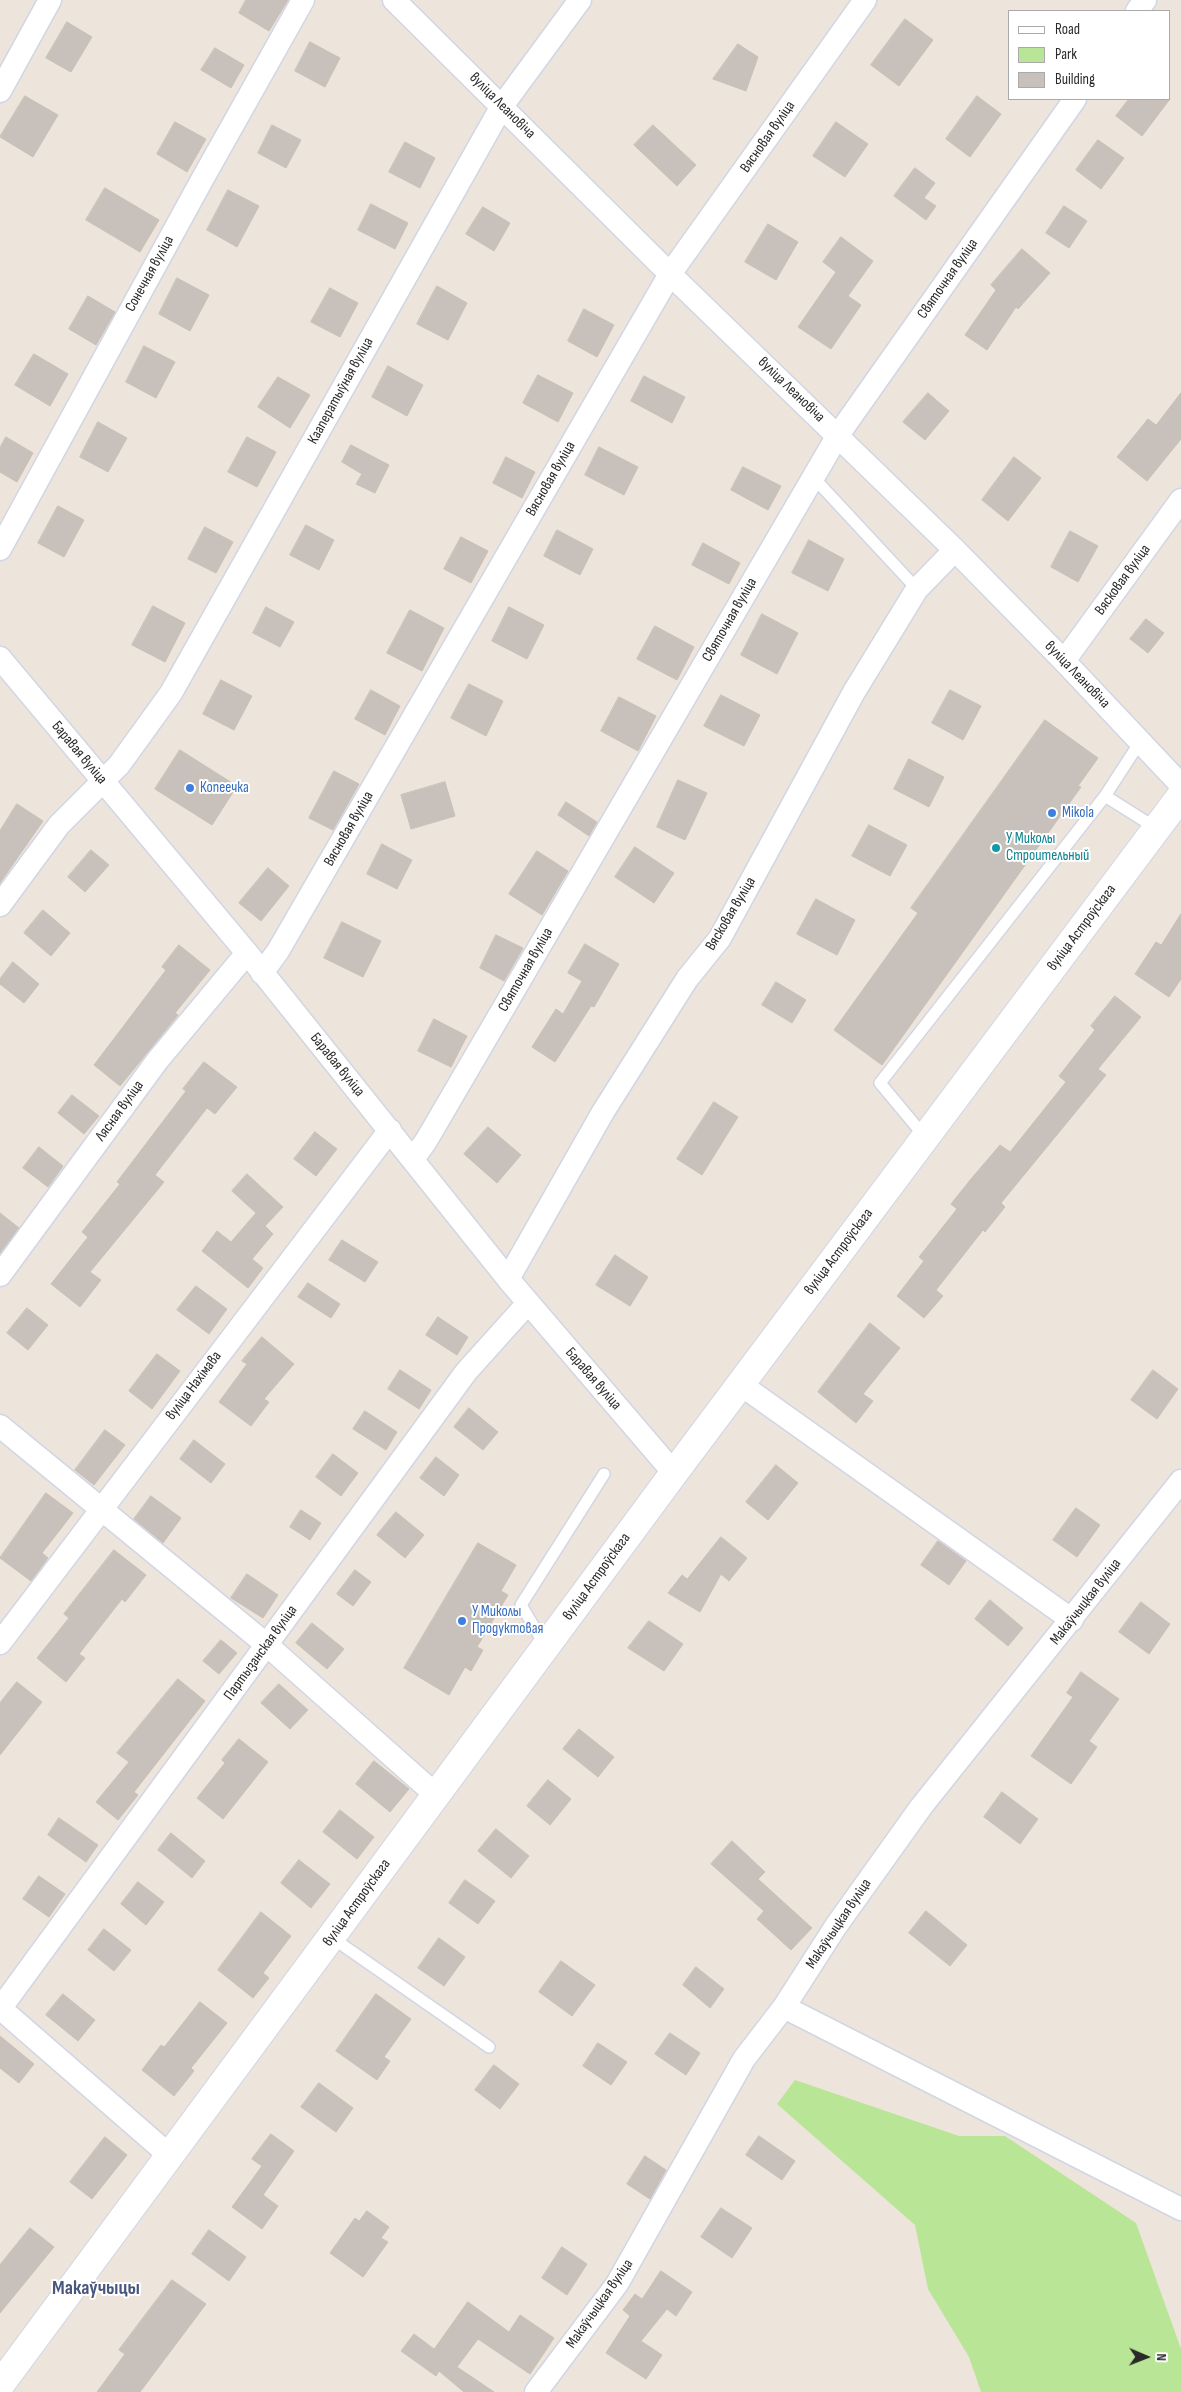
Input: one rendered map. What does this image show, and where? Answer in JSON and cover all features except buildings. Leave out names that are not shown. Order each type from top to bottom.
[{"type":"street","points":[[0,91],[50,0]]},
{"type":"street","name":"Сонечная вуліца","points":[[0,549],[203,178],[303,0]]},
{"type":"street","name":"вуліца Леановіча","points":[[394,0],[670,274],[955,550],[1064,661],[1140,742],[1174,806]]},
{"type":"street","name":"Кааператыўная вуліца","points":[[0,905],[59,824],[119,766],[171,693],[502,106],[580,0]]},
{"type":"street","name":"Вясновая вуліца","points":[[262,973],[278,951],[670,274],[865,0]]},
{"type":"street","name":"Святочная вуліца","points":[[413,1159],[426,1141],[838,435],[1074,100]]},
{"type":"street","name":"Вясковая вуліца","points":[[1064,661],[1181,500]]},
{"type":"street","name":"Вясковая вуліца","points":[[508,1279],[603,1112],[687,979],[720,938],[854,692],[917,589],[955,550]]},
{"type":"street","name":"Баравая вуліца","points":[[0,658],[247,953],[508,1279],[674,1473]]},
{"type":"street","name":"вуліца Астроўскага","points":[[3,2372],[169,2155],[740,1384],[1174,806]]},
{"type":"street","name":"Лясная вуліца","points":[[0,1275],[158,1061],[247,953]]},
{"type":"street","name":"вуліца Нахімава","points":[[0,1643],[390,1130]]},
{"type":"street","name":"Партызанская вуліца","points":[[0,2008],[466,1372],[528,1303]]},
{"type":"street","points":[[740,1384],[1072,1620]]},
{"type":"street","points":[[0,1426],[267,1644],[436,1795]]},
{"type":"street","name":"Макаўчыцкая вуліца","points":[[536,2392],[617,2284],[744,2059],[784,2007],[836,1926],[921,1807],[1181,1481]]},
{"type":"street","points":[[784,2007],[1181,2210]]},
{"type":"street","points":[[0,2008],[169,2155]]},
{"type":"lane","points":[[814,477],[917,589]]},
{"type":"lane","points":[[925,1137],[880,1083],[1105,796],[1140,742]]},
{"type":"lane","points":[[1105,796],[1174,806]]},
{"type":"lane","points":[[546,1647],[521,1605],[604,1474]]},
{"type":"lane","points":[[331,1937],[489,2048]]},
{"type":"green space","points":[[795,2080],[959,2136],[1005,2136],[1136,2223],[1181,2349],[1181,2392],[981,2392],[969,2357],[928,2289],[915,2225],[777,2104]]},
{"type":"place","name":"Копеечка","points":[[190,788]]},
{"type":"place","name":"Mikola","points":[[1052,813]]},
{"type":"place","name":"У Миколы Строительный","points":[[996,848]]},
{"type":"place","name":"У Миколы Продуктовая","points":[[462,1621]]},
{"type":"district","name":"Макаўчыцы","points":[[96,2289]]}]
